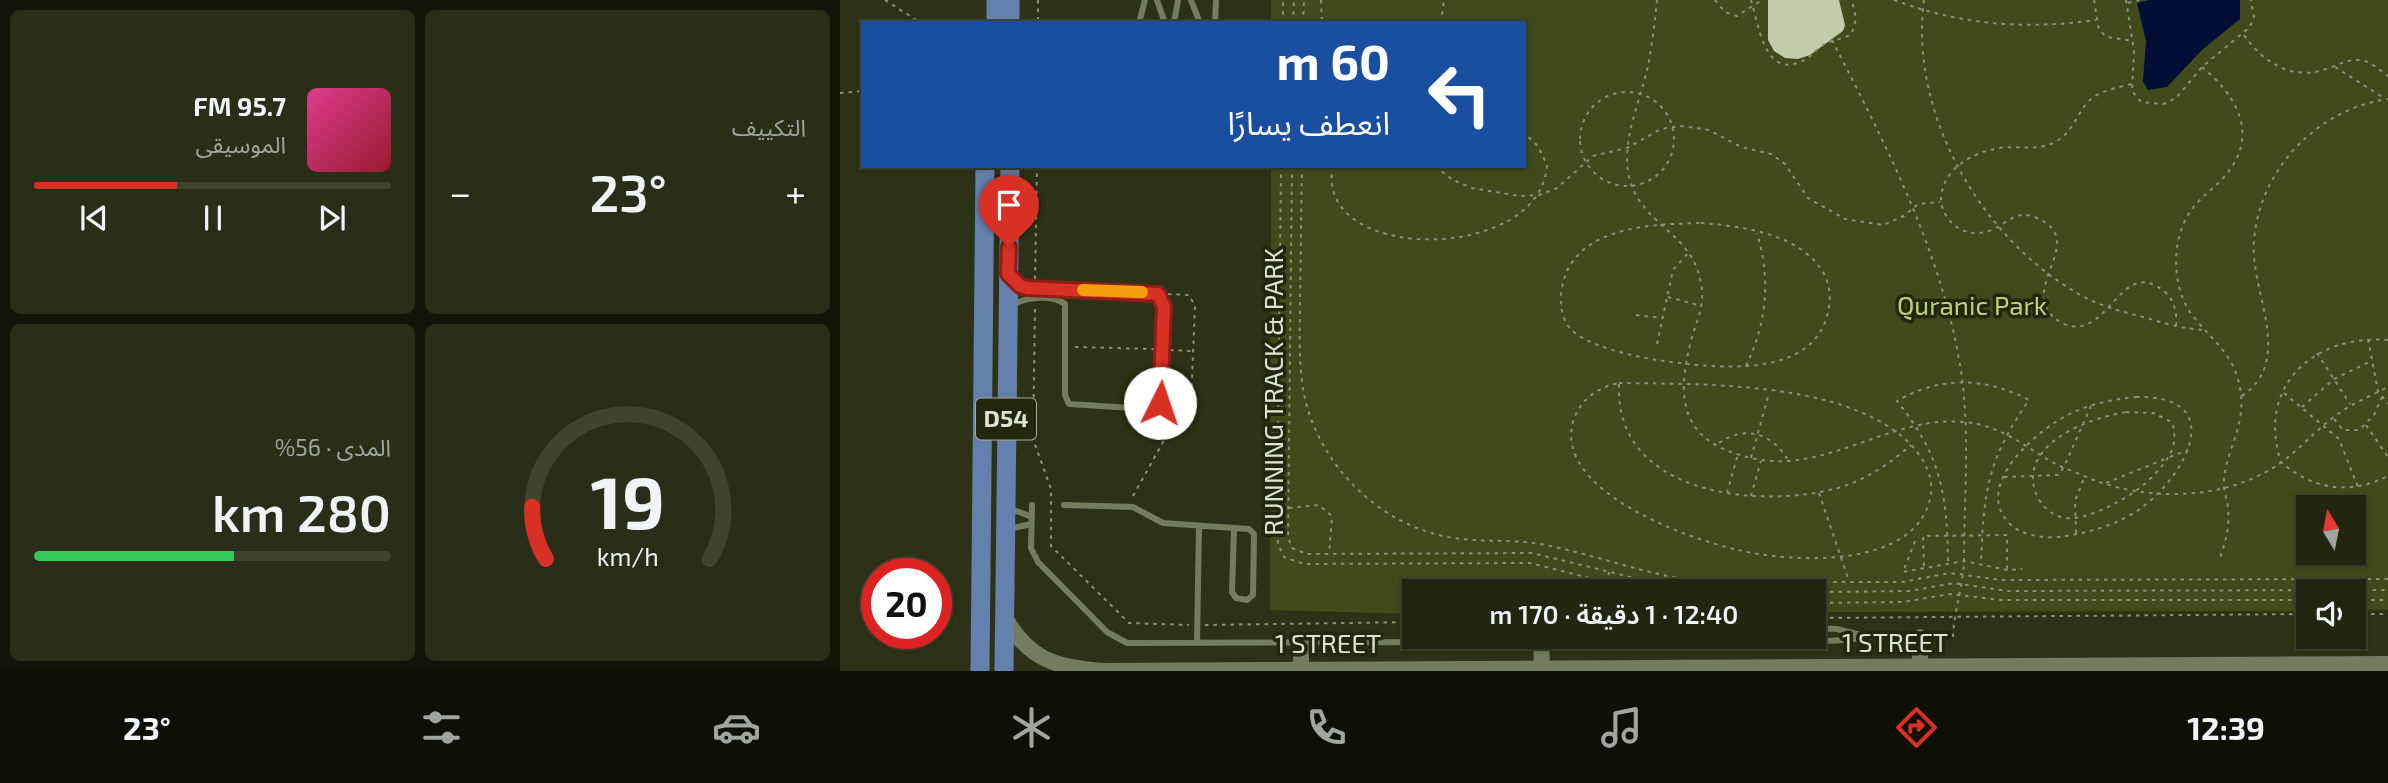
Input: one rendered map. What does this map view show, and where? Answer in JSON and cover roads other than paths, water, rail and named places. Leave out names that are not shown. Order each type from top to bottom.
[{"type":"main road","points":[[986,0],[986,21]]},
{"type":"main road","points":[[996,0],[996,21]]},
{"type":"main road","points":[[1010,0],[1010,21]]},
{"type":"main road","name":"D54","points":[[980,671],[985,168]]},
{"type":"main road","points":[[998,168],[997,307],[1006,346]]},
{"type":"main road","name":"D54","points":[[1004,671],[1010,168]]},
{"type":"street","name":"1 STREET","points":[[1003,616],[1020,641],[1044,660],[1058,666],[1104,671],[2388,664]]},
{"type":"street","points":[[1920,637],[1920,667]]},
{"type":"street","points":[[1301,643],[1301,669]]},
{"type":"street","points":[[1541,649],[1542,668]]},
{"type":"lane","points":[[1140,21],[1145,0]]},
{"type":"lane","points":[[1157,0],[1164,21]]},
{"type":"lane","points":[[1174,21],[1178,0]]},
{"type":"lane","points":[[1191,0],[1200,21],[1215,21],[1216,0]]},
{"type":"lane","points":[[1007,312],[1019,301],[1035,298],[1058,299],[1065,304],[1066,398],[1069,404],[1147,409],[1157,407],[1162,399],[1163,302],[1158,294],[1035,289],[1020,286],[1008,274]]},
{"type":"lane","points":[[1005,505],[1032,520]]},
{"type":"lane","points":[[1032,505],[1031,548],[1038,562],[1113,637],[1127,643],[1402,642]]},
{"type":"lane","points":[[1064,505],[1127,506],[1139,509],[1158,522],[1250,529],[1254,534],[1253,595],[1247,600],[1236,598],[1232,592],[1234,528]]},
{"type":"lane","points":[[1005,533],[1032,520]]},
{"type":"lane","points":[[1198,643],[1199,527]]},
{"type":"lane","points":[[1826,629],[1870,637],[1826,641]]},
{"type":"water","points":[[2149,0],[2240,0],[2240,19],[2203,49],[2167,87],[2148,90],[2143,81],[2146,41],[2137,3]]},
{"type":"park label","name":"Quranic Park","points":[[1972,306]]}]
